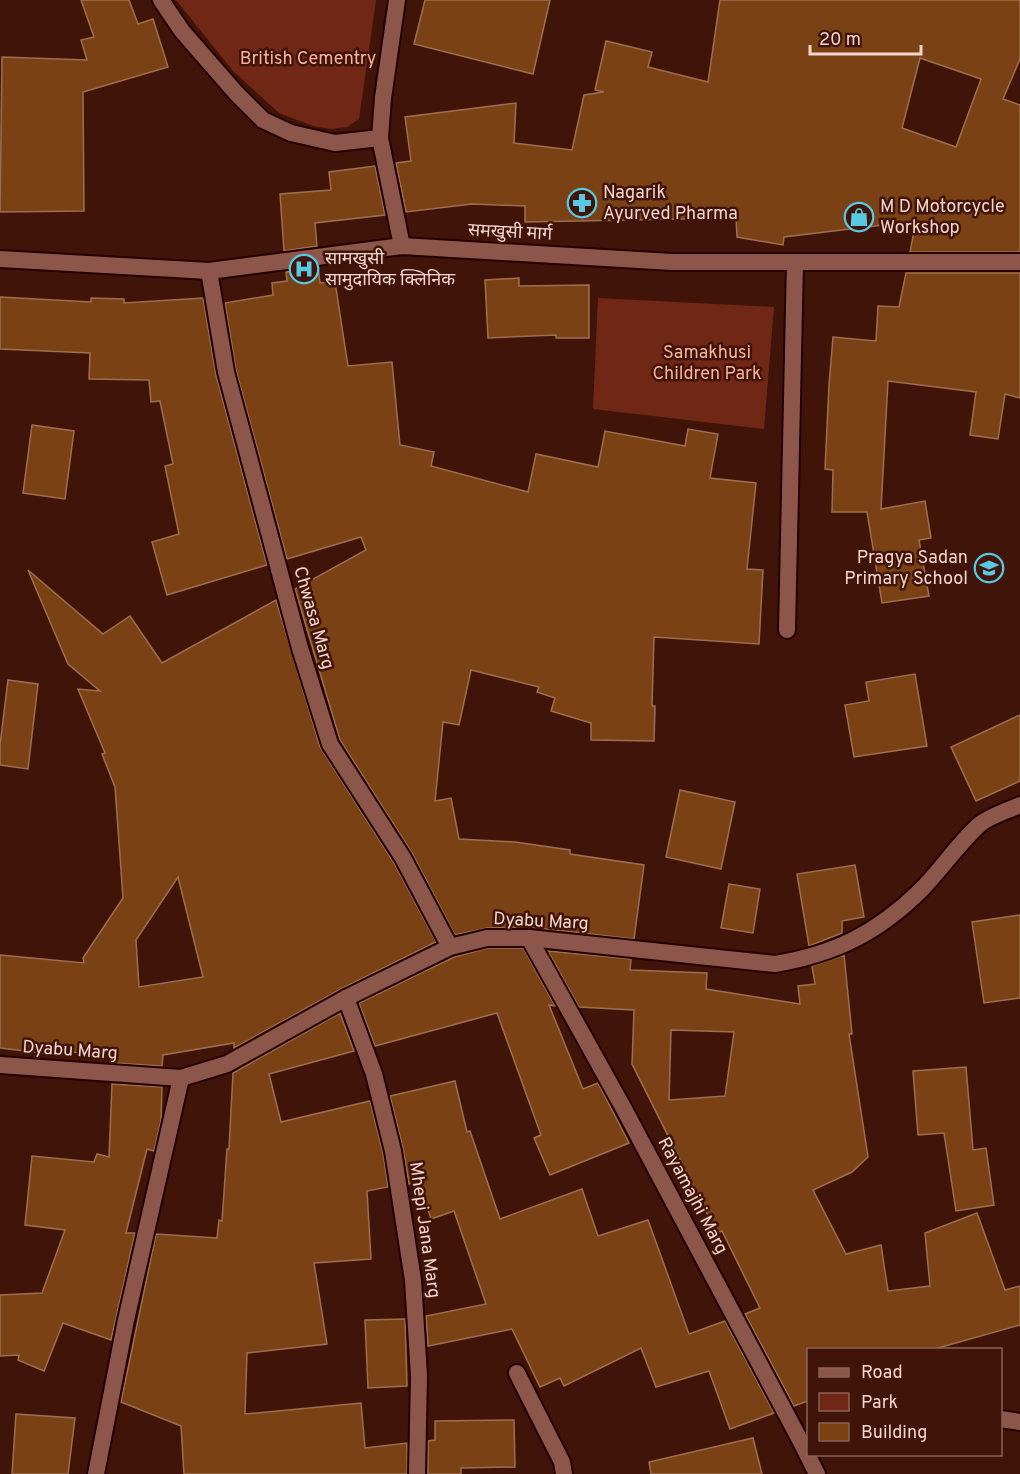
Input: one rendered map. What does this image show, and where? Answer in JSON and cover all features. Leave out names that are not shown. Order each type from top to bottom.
[{"type":"street","points":[[161,0],[190,40],[263,120],[291,133],[335,143],[380,138]]},
{"type":"street","points":[[397,0],[383,98],[380,138],[402,246]]},
{"type":"street","name":"समखुसी मार्ग","points":[[0,259],[209,271],[402,246],[672,262],[1020,262]]},
{"type":"street","points":[[788,630],[795,262]]},
{"type":"street","name":"Chwasa Marg","points":[[209,271],[226,372],[300,648],[330,744],[403,858],[450,947]]},
{"type":"street","name":"Dyabu Marg","points":[[0,1065],[181,1078],[227,1064],[346,999],[450,947],[487,938],[529,938],[774,964],[805,959],[869,933],[920,891],[980,824],[1020,805]]},
{"type":"street","name":"Rayamajhi Marg","points":[[529,938],[804,1439]]},
{"type":"street","name":"Mhepi Jana Marg","points":[[346,999],[374,1074],[393,1151],[413,1281],[419,1376],[417,1474]]},
{"type":"street","points":[[96,1474],[126,1320],[181,1078]]},
{"type":"street","points":[[517,1373],[562,1462],[564,1474]]},
{"type":"street","points":[[1002,1419],[1020,1422]]},
{"type":"street","name":"Rayamajhi Marg","points":[[810,1456],[817,1474]]},
{"type":"green space","name":"British Cementry","points":[[176,0],[376,0],[359,119],[347,127],[331,129],[313,126],[279,113],[233,71]]},
{"type":"green space","name":"Samakhusi Children Park","points":[[598,298],[774,307],[764,429],[593,409]]},
{"type":"building","points":[[81,0],[129,0],[138,24],[153,19],[168,67],[83,92],[84,211],[0,212],[2,57],[87,60],[81,40],[94,37]]},
{"type":"building","points":[[425,0],[550,0],[533,74],[414,44]]},
{"type":"building","points":[[720,0],[1020,0],[1020,59],[1003,99],[1020,105],[1020,252],[910,252],[916,221],[784,237],[783,245],[737,237],[736,218],[525,222],[525,206],[472,204],[406,212],[396,163],[411,161],[405,117],[516,103],[514,143],[572,150],[584,95],[604,92],[595,90],[606,41],[652,52],[648,67],[708,82]],"holes":[[[920,58],[981,79],[956,147],[902,128]]]},
{"type":"building","points":[[375,166],[385,215],[315,223],[317,246],[284,251],[280,194],[331,190],[329,172]]},
{"type":"building","points":[[318,267],[320,283],[335,282],[348,366],[392,362],[400,445],[434,452],[431,466],[528,492],[536,454],[598,467],[605,431],[685,446],[688,429],[718,434],[710,478],[756,483],[747,569],[763,570],[759,644],[654,637],[652,706],[655,706],[654,741],[591,740],[591,723],[551,711],[555,698],[537,692],[539,687],[471,670],[459,725],[443,722],[435,801],[451,798],[459,839],[515,842],[570,850],[570,854],[644,865],[634,939],[529,927],[487,928],[455,935],[412,853],[340,740],[295,589],[366,550],[361,537],[287,559],[236,370],[225,303],[273,295],[272,283],[287,281],[286,272]]},
{"type":"building","points":[[906,273],[1020,273],[1020,398],[1005,394],[998,439],[970,435],[976,392],[888,381],[881,509],[925,501],[931,538],[919,540],[929,596],[882,603],[867,512],[832,512],[833,470],[825,469],[829,385],[833,337],[876,341],[878,306],[899,307]]},
{"type":"building","points":[[519,278],[519,286],[589,285],[589,338],[556,338],[556,335],[488,338],[485,280]]},
{"type":"building","points":[[0,297],[91,302],[91,298],[124,299],[124,303],[203,298],[216,375],[267,565],[167,595],[152,542],[179,534],[165,466],[173,464],[160,401],[151,402],[149,380],[89,379],[90,353],[0,349]]},
{"type":"building","points":[[32,425],[74,431],[65,499],[23,493]]},
{"type":"building","points":[[28,570],[103,634],[130,616],[162,663],[276,600],[320,747],[394,863],[436,942],[341,989],[234,1048],[234,1043],[163,1055],[162,1066],[113,1063],[114,1053],[57,1052],[57,1055],[0,1048],[0,955],[84,963],[83,958],[123,898],[115,787],[102,754],[105,753],[78,689],[100,691],[68,664]],"holes":[[[178,877],[203,977],[139,987],[136,940]]]},
{"type":"building","points":[[915,674],[927,746],[854,757],[845,705],[869,701],[866,682]]},
{"type":"building","points":[[8,680],[38,684],[28,769],[0,765],[0,745]]},
{"type":"building","points":[[1020,715],[1020,781],[976,801],[951,747]]},
{"type":"building","points":[[680,790],[735,802],[721,869],[666,857]]},
{"type":"building","points":[[855,865],[864,917],[842,921],[842,933],[809,946],[797,874]]},
{"type":"building","points":[[729,884],[760,889],[753,933],[721,928]]},
{"type":"building","points":[[1020,915],[1020,998],[984,1003],[972,922]]},
{"type":"building","points":[[488,948],[523,948],[555,1006],[549,1005],[583,1089],[598,1083],[629,1143],[550,1175],[534,1138],[541,1135],[497,1013],[375,1046],[359,1003],[454,957]]},
{"type":"building","points":[[548,951],[631,959],[630,970],[707,973],[706,989],[800,1004],[798,986],[815,984],[812,966],[844,955],[852,1034],[849,1034],[868,1157],[852,1172],[813,1190],[846,1254],[881,1245],[888,1291],[930,1286],[925,1233],[977,1213],[1005,1290],[1020,1286],[1020,1325],[938,1348],[807,1348],[807,1401],[794,1406],[745,1314],[760,1308],[722,1231],[717,1233],[632,1064],[634,1010],[579,1007]],"holes":[[[671,1030],[734,1032],[725,1096],[669,1100]]]},
{"type":"building","points":[[340,1013],[354,1051],[269,1074],[281,1122],[370,1101],[383,1153],[388,1187],[367,1191],[371,1259],[314,1263],[327,1344],[247,1353],[245,1414],[361,1403],[365,1448],[407,1443],[407,1474],[184,1474],[181,1426],[121,1402],[156,1234],[217,1238],[219,1220],[222,1221],[227,1149],[229,1149],[233,1073]]},
{"type":"building","points":[[966,1067],[973,1150],[986,1148],[994,1205],[956,1211],[944,1133],[918,1135],[913,1071]]},
{"type":"building","points":[[455,1081],[467,1132],[470,1131],[500,1219],[582,1189],[598,1236],[648,1220],[689,1334],[725,1321],[774,1413],[730,1429],[709,1371],[656,1387],[641,1348],[564,1386],[560,1378],[540,1387],[512,1329],[428,1346],[426,1316],[486,1304],[454,1211],[431,1219],[419,1182],[409,1184],[390,1096]]},
{"type":"building","points":[[112,1084],[162,1087],[161,1120],[154,1151],[147,1149],[126,1233],[135,1233],[111,1340],[63,1323],[44,1371],[18,1360],[19,1355],[0,1356],[0,1295],[42,1293],[65,1230],[25,1225],[32,1156],[94,1162],[97,1154],[109,1157]]},
{"type":"building","points":[[405,1319],[407,1386],[368,1388],[365,1320]]},
{"type":"building","points":[[16,1414],[75,1418],[68,1474],[12,1474]]},
{"type":"building","points":[[514,1420],[515,1467],[461,1468],[461,1474],[428,1474],[428,1441],[435,1440],[435,1421]]},
{"type":"building","points":[[753,1438],[762,1474],[651,1474],[649,1462]]},
{"type":"place","name":"Nagarik Ayurved Pharma","points":[[582,203]]},
{"type":"place","name":"M D Motorcycle Workshop","points":[[859,217]]},
{"type":"place","name":"सामखुसी सामुदायिक क्लिनिक","points":[[304,269]]},
{"type":"place","name":"Pragya Sadan Primary School","points":[[989,568]]}]
